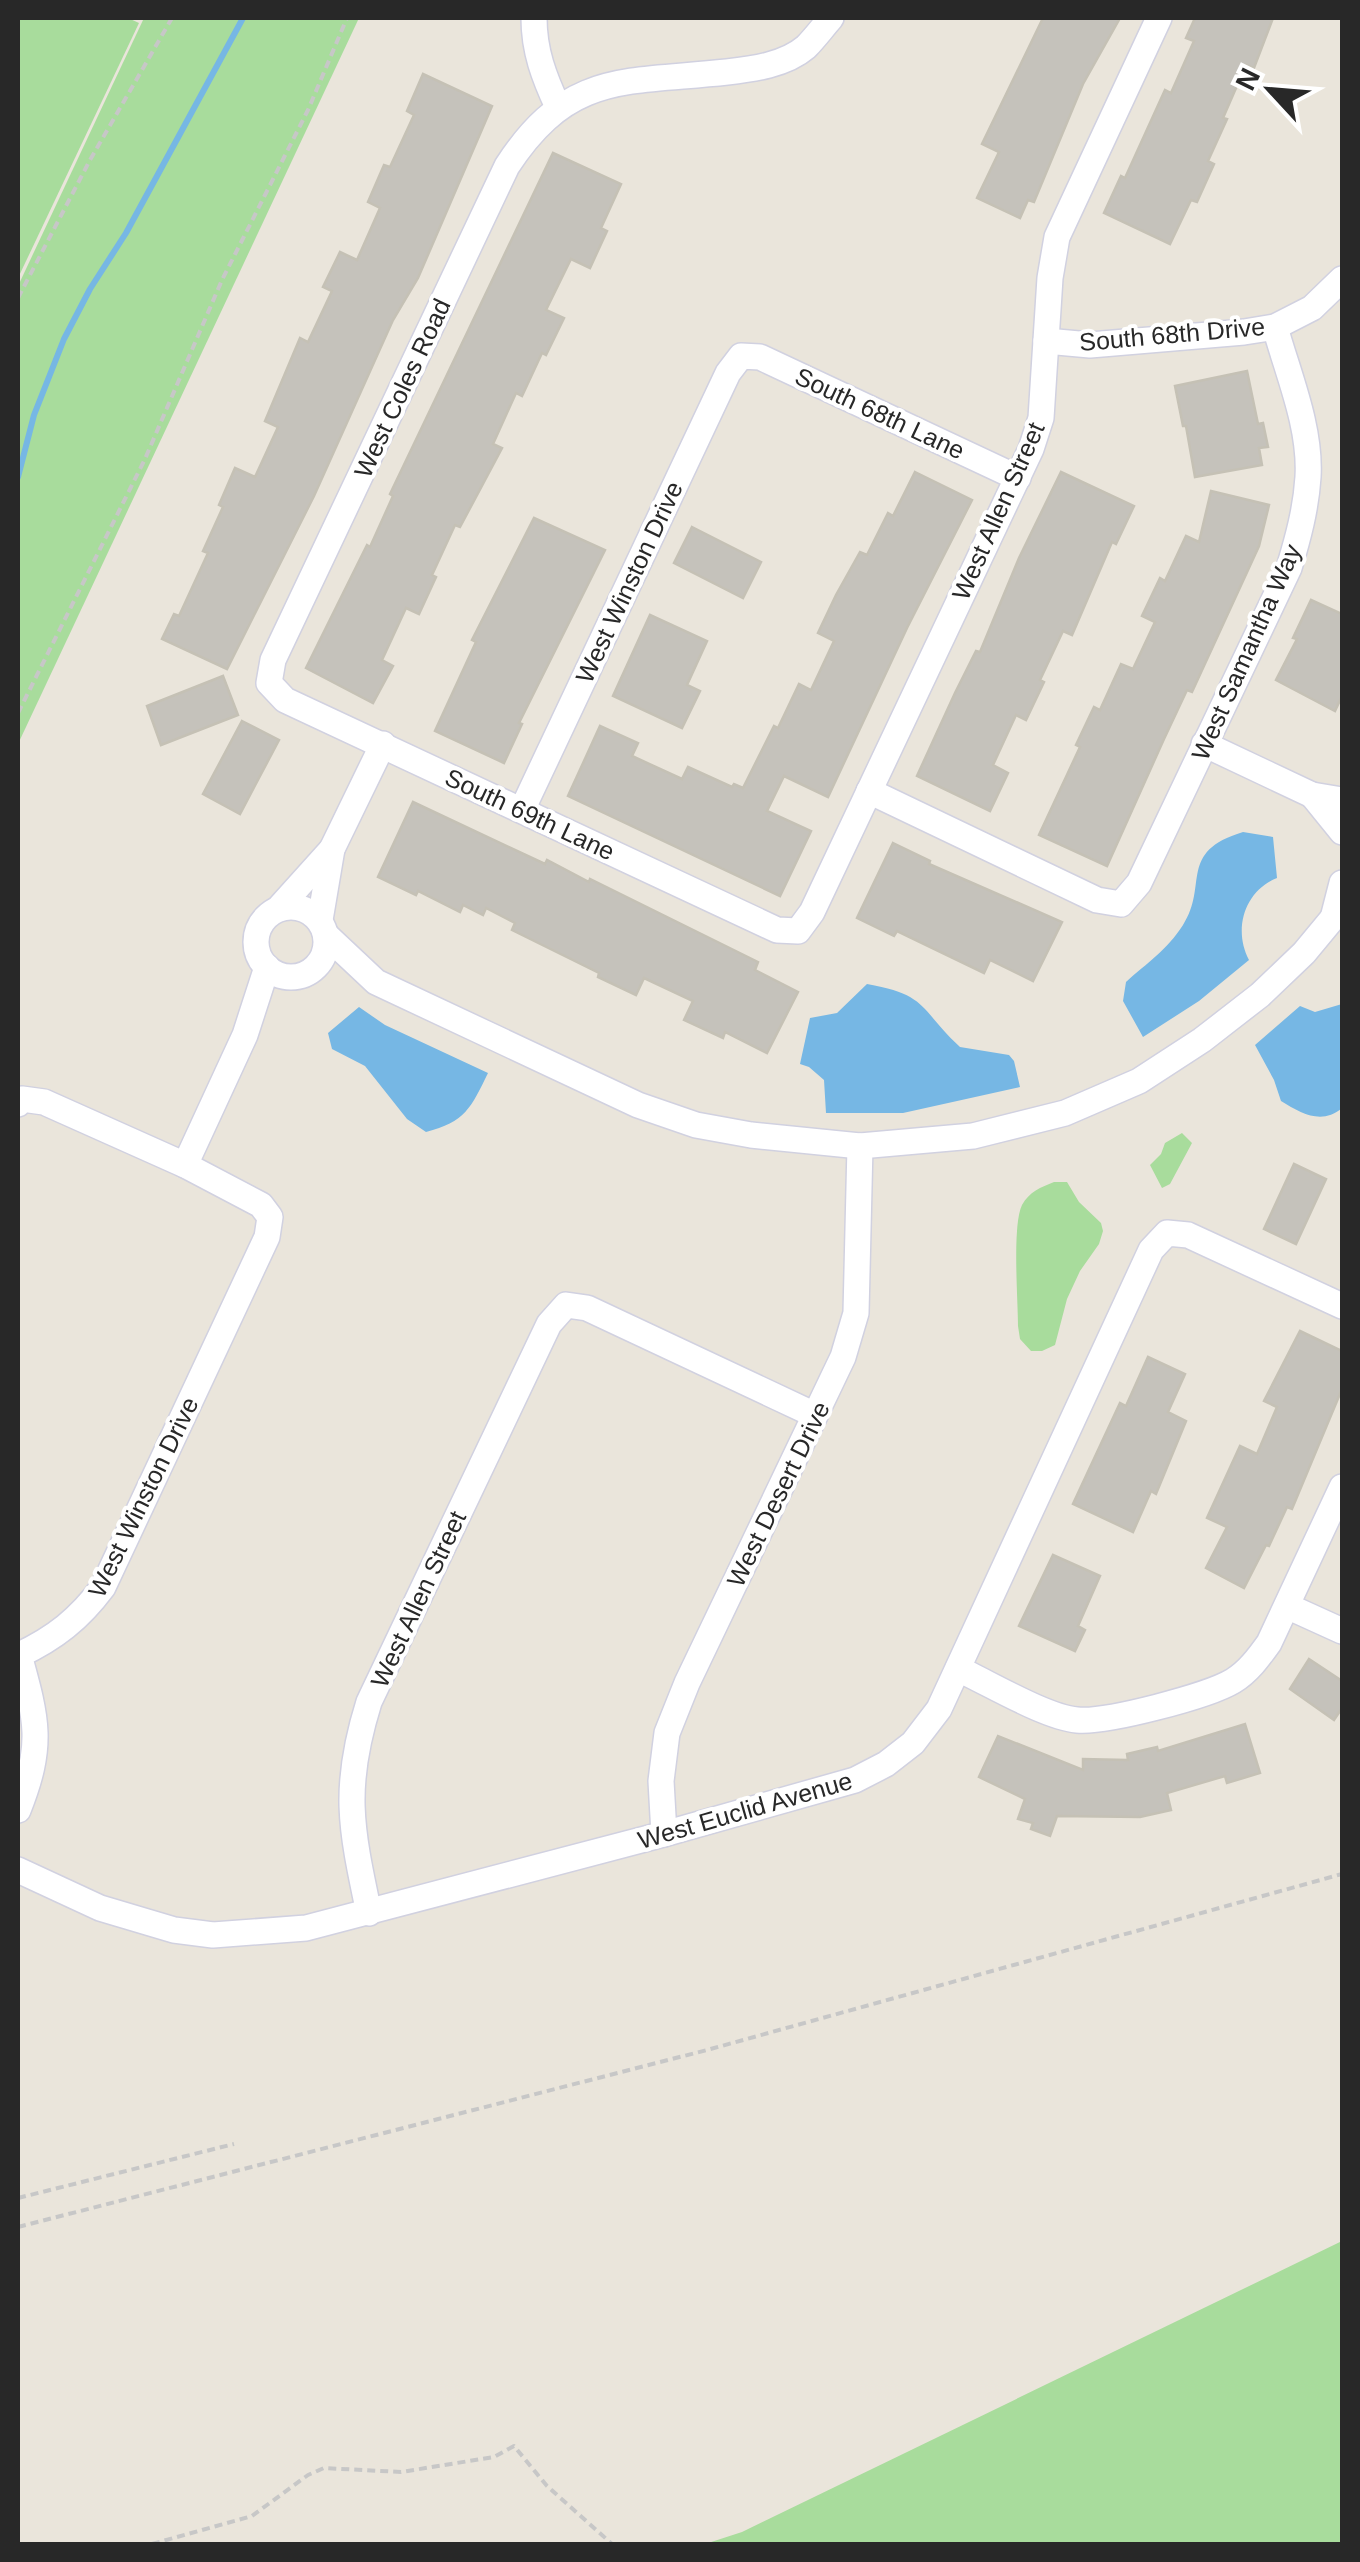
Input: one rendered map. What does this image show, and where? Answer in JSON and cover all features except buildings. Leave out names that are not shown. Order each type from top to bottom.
[{"type":"street","points":[[534,18],[534,44],[558,107]]},
{"type":"street","name":"West Coles Road","points":[[268,683],[273,660],[507,166],[528,133],[558,107],[611,84],[747,70],[775,63],[804,48],[831,18]]},
{"type":"street","name":"West Allen Street","points":[[798,931],[812,912],[1018,478],[1041,418],[1050,278],[1058,236],[1159,18]]},
{"type":"street","name":"South 68th Drive","points":[[1046,341],[1090,346],[1275,327],[1312,308],[1342,279]]},
{"type":"street","name":"West Samantha Way","points":[[869,791],[1097,900],[1121,904],[1138,884],[1289,568],[1302,526],[1308,474],[1304,428],[1275,327]]},
{"type":"street","name":"South 68th Lane","points":[[740,356],[760,357],[1018,478]]},
{"type":"street","name":"West Winston Drive","points":[[522,810],[728,373],[740,356]]},
{"type":"street","name":"South 69th Lane","points":[[268,683],[285,700],[778,930],[798,931]]},
{"type":"street","points":[[383,744],[332,849],[260,924],[256,947],[288,972],[376,982],[638,1106],[696,1125],[751,1135],[860,1146],[973,1136],[1065,1113],[1139,1081],[1202,1040],[1260,995],[1338,915],[1342,884]]},
{"type":"street","points":[[1204,744],[1312,795],[1342,800]]},
{"type":"street","points":[[1312,795],[1342,832]]},
{"type":"street","points":[[18,1104],[22,1099],[44,1102],[185,1165],[244,1035],[288,972],[325,954],[323,928],[332,849]]},
{"type":"street","points":[[278,909],[301,907],[376,982]]},
{"type":"street","name":"West Desert Drive","points":[[664,1834],[661,1780],[667,1733],[687,1683],[843,1356],[856,1313],[860,1146]]},
{"type":"street","name":"West Winston Drive","points":[[18,1810],[34,1759],[36,1717],[18,1656],[53,1639],[82,1615],[103,1587],[267,1237],[270,1217],[261,1205],[185,1165]]},
{"type":"street","name":"West Euclid Avenue","points":[[18,1870],[129,1919],[214,1935],[306,1928],[854,1780],[886,1764],[914,1742],[939,1709],[1152,1250],[1167,1232],[1188,1235],[1342,1306]]},
{"type":"street","name":"West Allen Street","points":[[369,1913],[349,1800],[355,1746],[369,1702],[549,1324],[566,1305],[587,1308],[816,1416]]},
{"type":"street","points":[[958,1668],[1053,1714],[1076,1720],[1103,1719],[1231,1682],[1261,1654],[1288,1606],[1342,1486]]},
{"type":"street","points":[[1288,1606],[1342,1631]]},
{"type":"path","points":[[18,298],[90,160],[172,18]]},
{"type":"path","points":[[18,713],[145,459],[222,280],[308,110],[347,18]]},
{"type":"path","points":[[18,2227],[707,2050],[1342,1874]]},
{"type":"path","points":[[18,2198],[234,2144]]},
{"type":"path","points":[[152,2544],[252,2516],[308,2474],[324,2468],[401,2472],[494,2457],[514,2446],[547,2486],[612,2544]]},
{"type":"green space","points":[[18,18],[128,18],[139,23],[18,278]]},
{"type":"green space","points":[[144,18],[359,18],[18,744],[18,286]]},
{"type":"green space","points":[[1182,1133],[1192,1143],[1170,1184],[1162,1188],[1150,1165],[1165,1143]]},
{"type":"green space","points":[[1054,1182],[1067,1182],[1079,1202],[1101,1223],[1103,1231],[1067,1299],[1055,1345],[1031,1351],[1020,1339],[1018,1326],[1019,1215],[1028,1197]]},
{"type":"green space","points":[[1342,2241],[1342,2544],[705,2544],[742,2532]]},
{"type":"water","points":[[1243,832],[1273,837],[1277,878],[1256,892],[1245,913],[1242,936],[1249,960],[1199,1001],[1143,1037],[1123,1001],[1126,982],[1183,925],[1198,871],[1209,849]]},
{"type":"water","points":[[867,984],[913,999],[960,1047],[1009,1055],[1020,1087],[903,1113],[826,1113],[824,1080],[800,1064],[810,1018],[837,1013]]},
{"type":"water","points":[[1342,1004],[1342,1108],[1327,1116],[1312,1116],[1281,1101],[1255,1045],[1300,1006],[1315,1012]]},
{"type":"water","points":[[359,1007],[385,1025],[488,1073],[465,1112],[426,1132],[407,1119],[365,1066],[332,1049],[328,1033]]},
{"type":"waterway","points":[[18,477],[34,415],[64,339],[243,18]]}]
